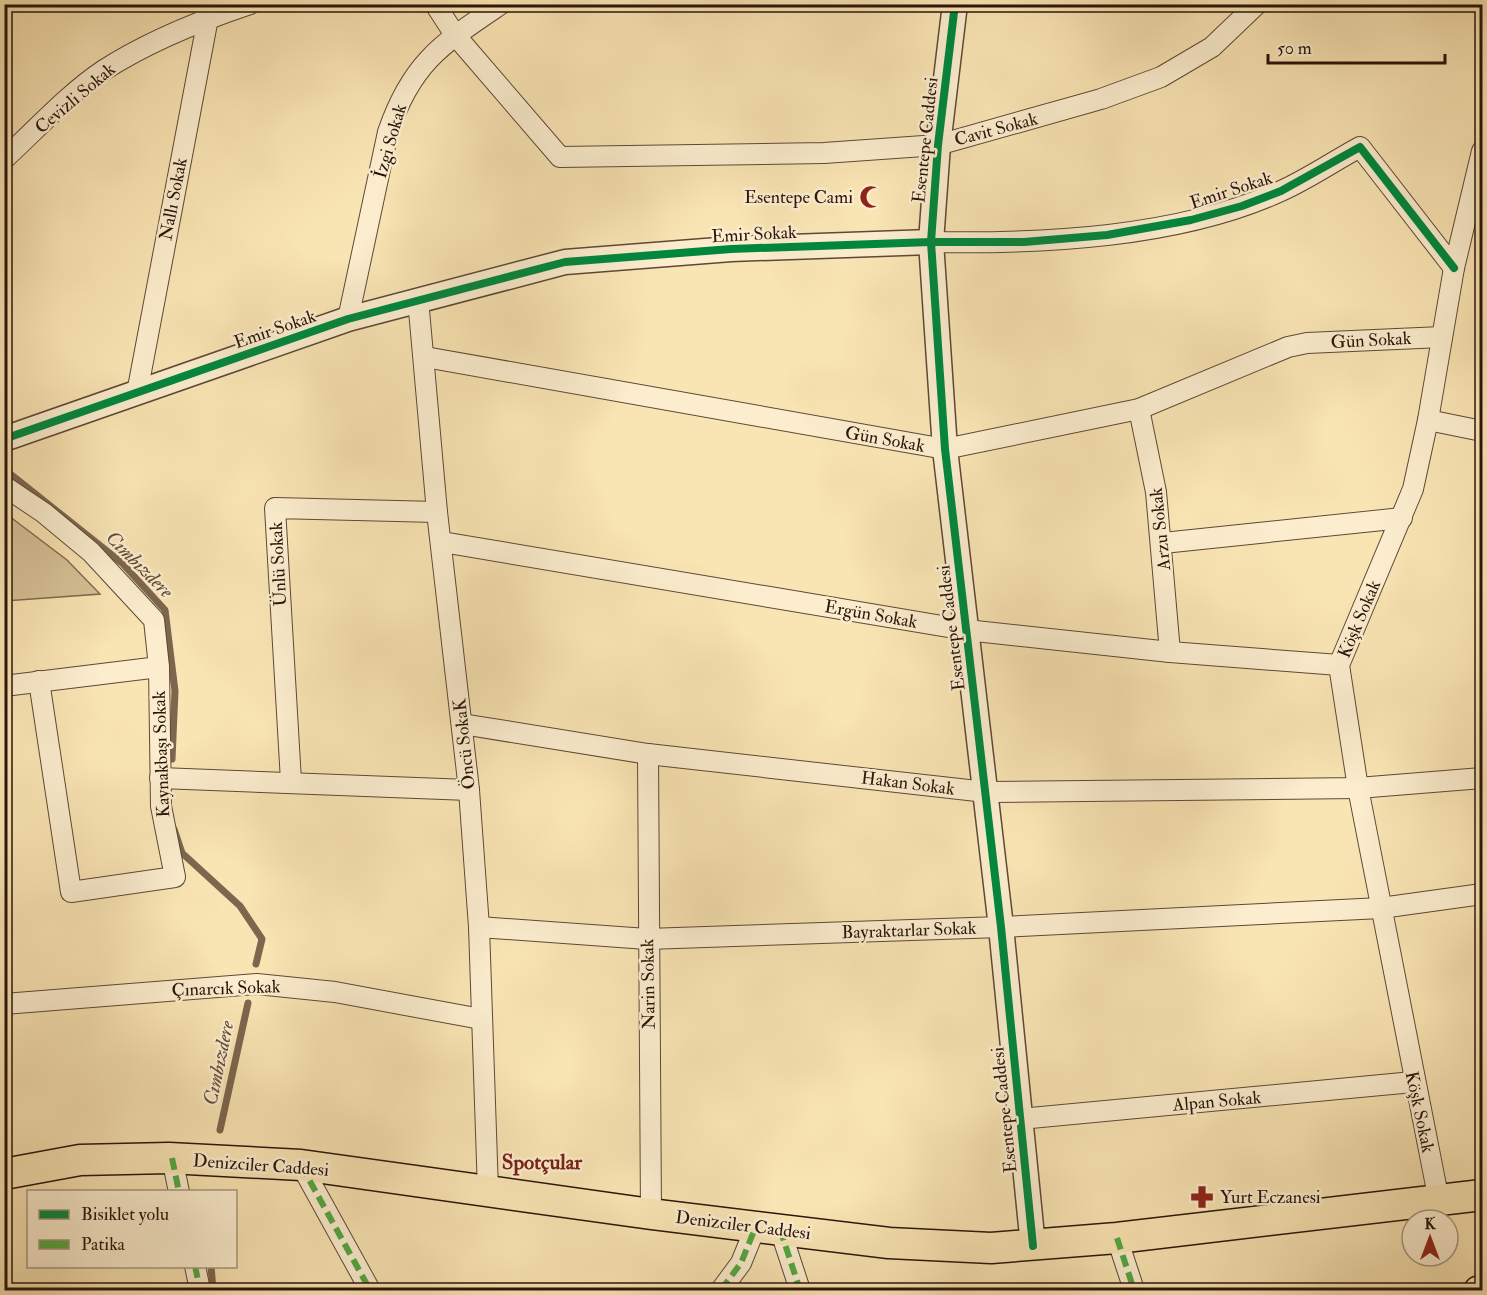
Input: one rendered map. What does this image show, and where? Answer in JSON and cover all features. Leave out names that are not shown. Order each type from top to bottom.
[{"type":"main road","name":"Denizciler Caddesi","points":[[4,1174],[80,1160],[172,1158],[301,1165],[651,1214],[889,1243],[991,1248],[1117,1238],[1482,1195]]},
{"type":"street","name":"Cevizli Sokak","points":[[4,159],[102,71],[205,11],[250,4]]},
{"type":"street","points":[[435,4],[455,35]]},
{"type":"street","name":"İzgi Sokak","points":[[348,319],[388,132],[397,106],[419,67],[455,35],[501,4]]},
{"type":"street","name":"Esentepe Caddesi","points":[[955,4],[938,145],[931,242],[945,449],[1001,927],[1033,1246]]},
{"type":"street","name":"Cavit Sokak","points":[[455,35],[560,157],[824,153],[938,145],[1101,99],[1161,77],[1212,47],[1257,4]]},
{"type":"street","name":"Nallı Sokak","points":[[136,393],[205,11]]},
{"type":"street","name":"Emir Sokak","points":[[5,439],[348,319],[565,262],[731,249],[1071,239],[1191,220],[1242,206],[1281,191],[1360,147],[1454,268]]},
{"type":"street","name":"Köşk Sokak","points":[[1438,1201],[1413,1082],[1358,788],[1339,665],[1413,489],[1428,420],[1454,268],[1482,154]]},
{"type":"street","name":"Öncü SokaK","points":[[418,299],[425,357],[437,512],[469,790],[479,927],[488,1191]]},
{"type":"street","name":"Gün Sokak","points":[[425,357],[945,449],[1139,409],[1288,347],[1307,343],[1442,336]]},
{"type":"street","name":"Arzu Sokak","points":[[1139,409],[1151,460],[1163,543],[1170,652]]},
{"type":"street","points":[[1428,420],[1482,431]]},
{"type":"street","name":"Kaynakbaşı Sokak","points":[[4,486],[45,513],[91,552],[154,620],[159,667],[160,778],[165,832],[175,876],[71,892],[39,681]]},
{"type":"street","name":"Ünlü Sokak","points":[[291,781],[275,508],[437,512]]},
{"type":"street","points":[[1163,543],[1402,518]]},
{"type":"street","name":"Ergün Sokak","points":[[442,542],[966,630],[1170,652],[1339,665]]},
{"type":"street","points":[[4,686],[159,667]]},
{"type":"street","name":"Hakan Sokak","points":[[462,724],[648,754],[986,792],[1358,788],[1482,778]]},
{"type":"street","name":"Narin Sokak","points":[[648,754],[647,939],[651,1214]]},
{"type":"street","points":[[160,778],[291,781],[469,790]]},
{"type":"street","name":"Bayraktarlar Sokak","points":[[479,927],[647,939],[1001,927],[1381,908],[1482,894]]},
{"type":"street","name":"Çınarcık Sokak","points":[[4,1004],[257,984],[335,992],[481,1019]]},
{"type":"street","name":"Alpan Sokak","points":[[1020,1119],[1413,1082]]},
{"type":"street","points":[[172,1158],[179,1190]]},
{"type":"street","points":[[301,1165],[370,1290]]},
{"type":"street","points":[[721,1290],[768,1228],[800,1290]]},
{"type":"street","points":[[1117,1238],[1134,1290]]},
{"type":"street","points":[[195,1268],[200,1290]]},
{"type":"shaded area","points":[[5,513],[67,560],[100,594],[5,601]]},
{"type":"waterway","name":"Cımbızdere","points":[[4,469],[122,563],[165,610],[175,691],[172,759]]},
{"type":"waterway","name":"Cımbızdere","points":[[174,829],[182,853],[240,906],[262,939],[256,964]]},
{"type":"waterway","name":"Cımbızdere","points":[[220,1130],[248,1003]]},
{"type":"waterway","name":"Cımbızdere","points":[[211,1268],[213,1290]]},
{"type":"marked path","points":[[172,1158],[179,1190]]},
{"type":"marked path","points":[[301,1165],[370,1290]]},
{"type":"marked path","points":[[721,1290],[741,1263],[756,1226]]},
{"type":"marked path","points":[[780,1229],[800,1290]]},
{"type":"marked path","points":[[1117,1238],[1134,1290]]},
{"type":"marked path","points":[[195,1268],[200,1290]]},
{"type":"cycle path","points":[[955,4],[938,145],[931,242],[945,449],[1001,927],[1033,1246]]},
{"type":"cycle path","points":[[4,439],[348,319],[565,262],[731,249],[931,242],[1024,242],[1107,235],[1191,220],[1242,206],[1281,191],[1360,147],[1454,268]]},
{"type":"place","name":"Esentepe Cami","points":[[871,197]]},
{"type":"place","name":"Yurt Eczanesi","points":[[1202,1197]]},
{"type":"district","name":"Spotçular","points":[[542,1162]]}]
